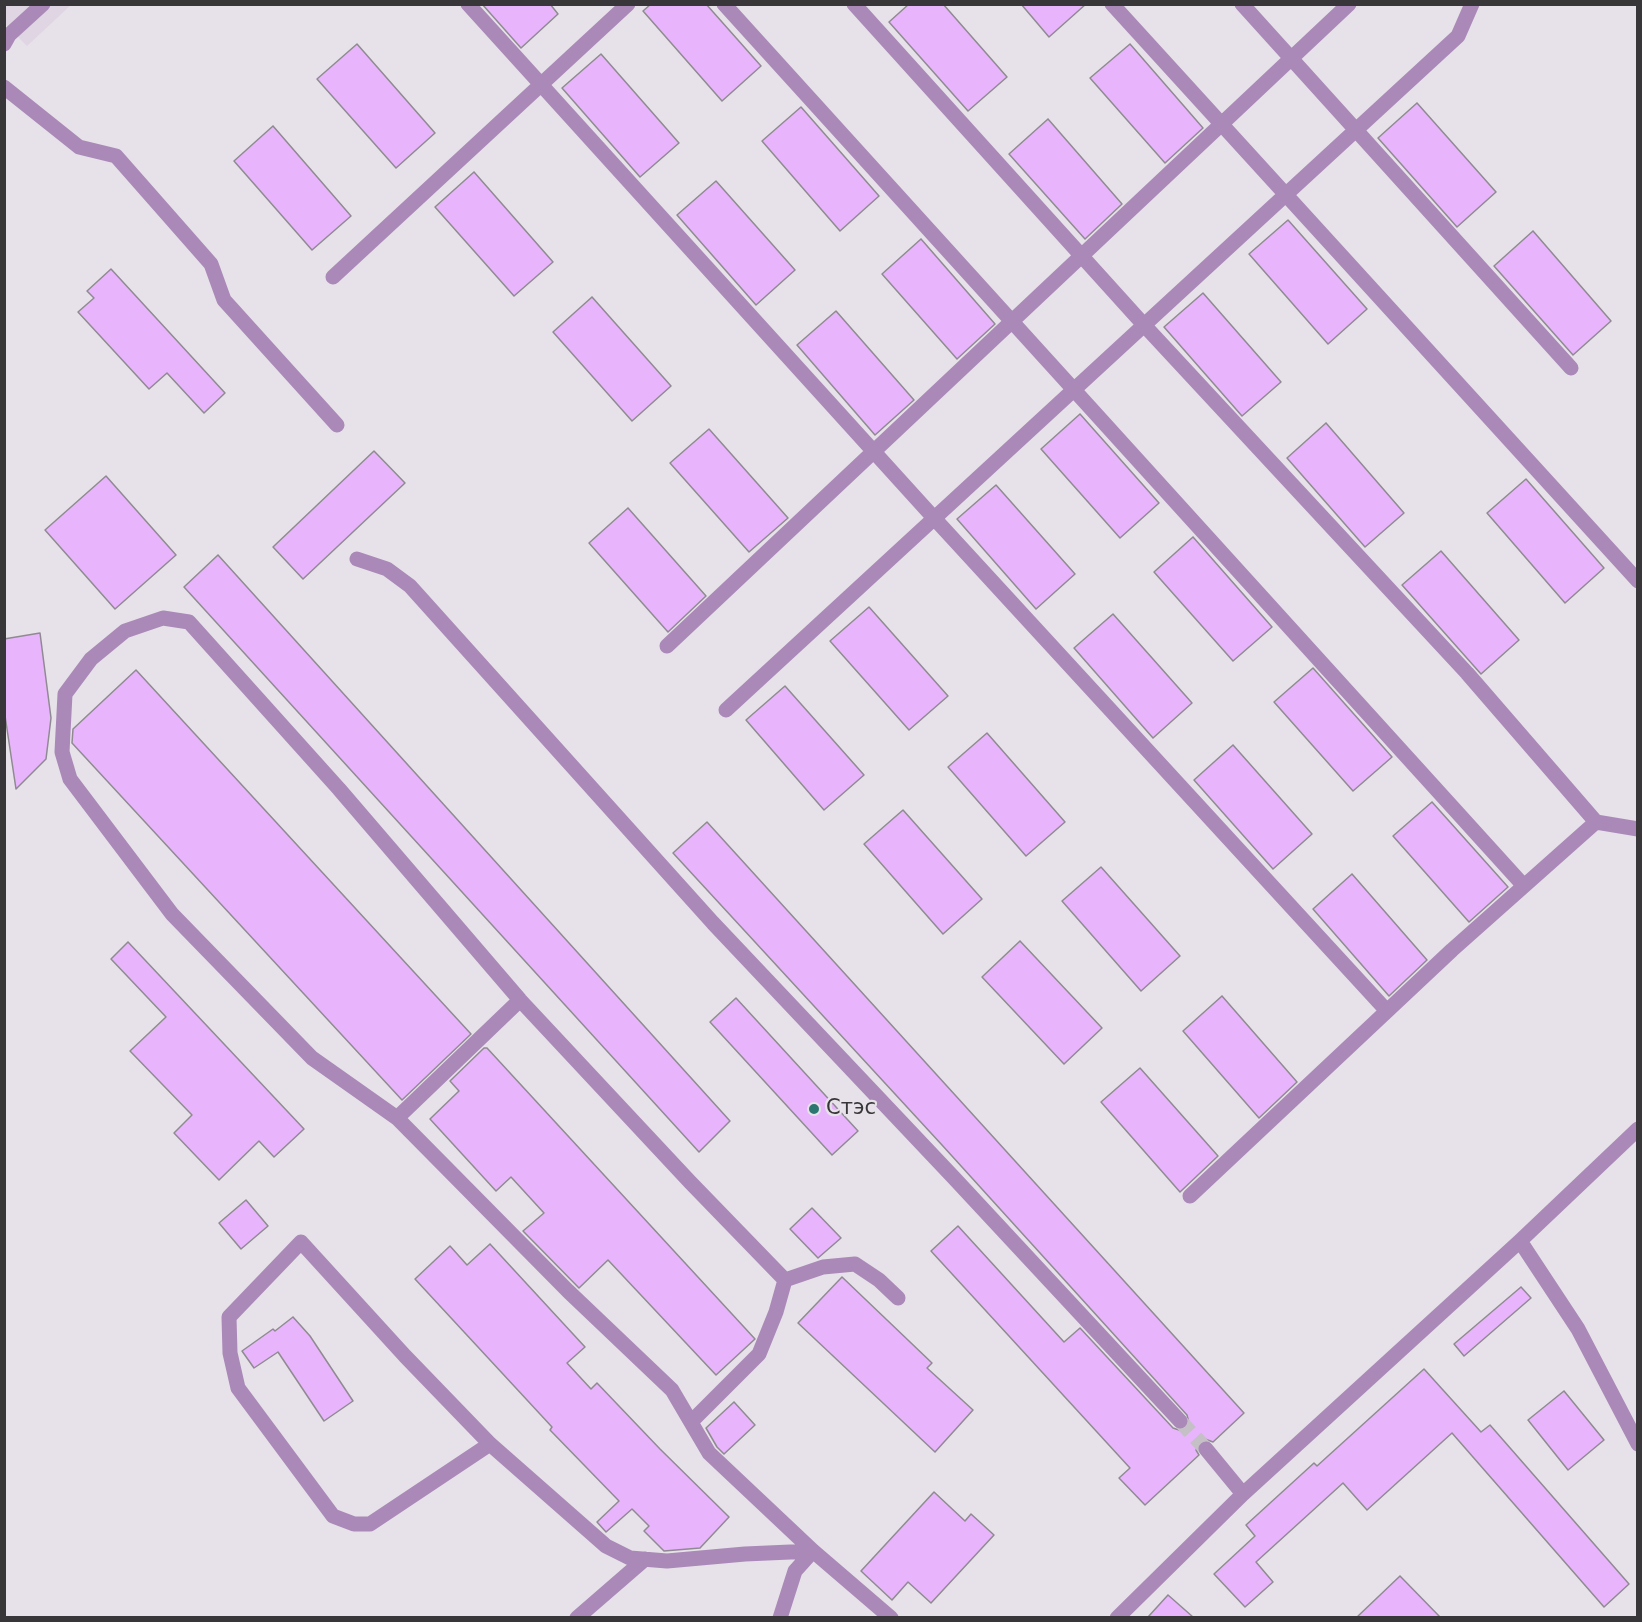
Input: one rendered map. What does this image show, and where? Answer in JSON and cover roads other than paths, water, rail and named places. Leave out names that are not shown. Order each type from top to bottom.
[{"type":"street","points":[[4,44],[9,35],[44,4]]},
{"type":"street","points":[[468,4],[934,518],[1387,1011]]},
{"type":"street","points":[[333,278],[628,4]]},
{"type":"street","points":[[724,4],[1524,886]]},
{"type":"street","points":[[854,4],[1144,325],[1467,673],[1596,822],[1638,829]]},
{"type":"street","points":[[1112,4],[1638,580]]},
{"type":"street","points":[[1242,4],[1571,368]]},
{"type":"street","points":[[667,646],[1349,4]]},
{"type":"street","points":[[726,710],[1458,36],[1472,4]]},
{"type":"street","points":[[4,87],[79,147],[116,156],[211,264],[224,300],[337,426]]},
{"type":"street","points":[[357,559],[387,569],[410,586],[706,915],[1180,1421]]},
{"type":"street","points":[[785,1280],[520,1000],[346,798],[189,622],[163,618],[126,631],[91,659],[65,694],[62,752],[70,779],[172,914],[312,1058],[397,1118],[568,1291],[672,1390],[709,1453],[813,1551],[891,1617]]},
{"type":"street","points":[[1190,1196],[1387,1011],[1596,822]]},
{"type":"street","points":[[397,1118],[520,1000]]},
{"type":"street","points":[[1117,1617],[1243,1494],[1520,1241],[1638,1129]]},
{"type":"street","points":[[1520,1241],[1578,1329],[1638,1444]]},
{"type":"street","points":[[490,1444],[370,1524],[354,1524],[333,1516],[238,1388],[230,1353],[229,1317],[301,1242],[405,1356],[490,1444],[606,1546],[630,1558],[667,1561],[813,1551]]},
{"type":"street","points":[[785,1280],[824,1267],[855,1264],[879,1280],[898,1298]]},
{"type":"street","points":[[691,1422],[759,1354],[776,1312],[785,1280]]},
{"type":"street","points":[[1206,1449],[1243,1494]]},
{"type":"street","points":[[780,1617],[795,1571],[813,1551]]},
{"type":"street","points":[[577,1617],[645,1559]]},
{"type":"tunnel","points":[[1180,1421],[1206,1449]]},
{"type":"place","name":"Стэс","points":[[814,1109]]}]
